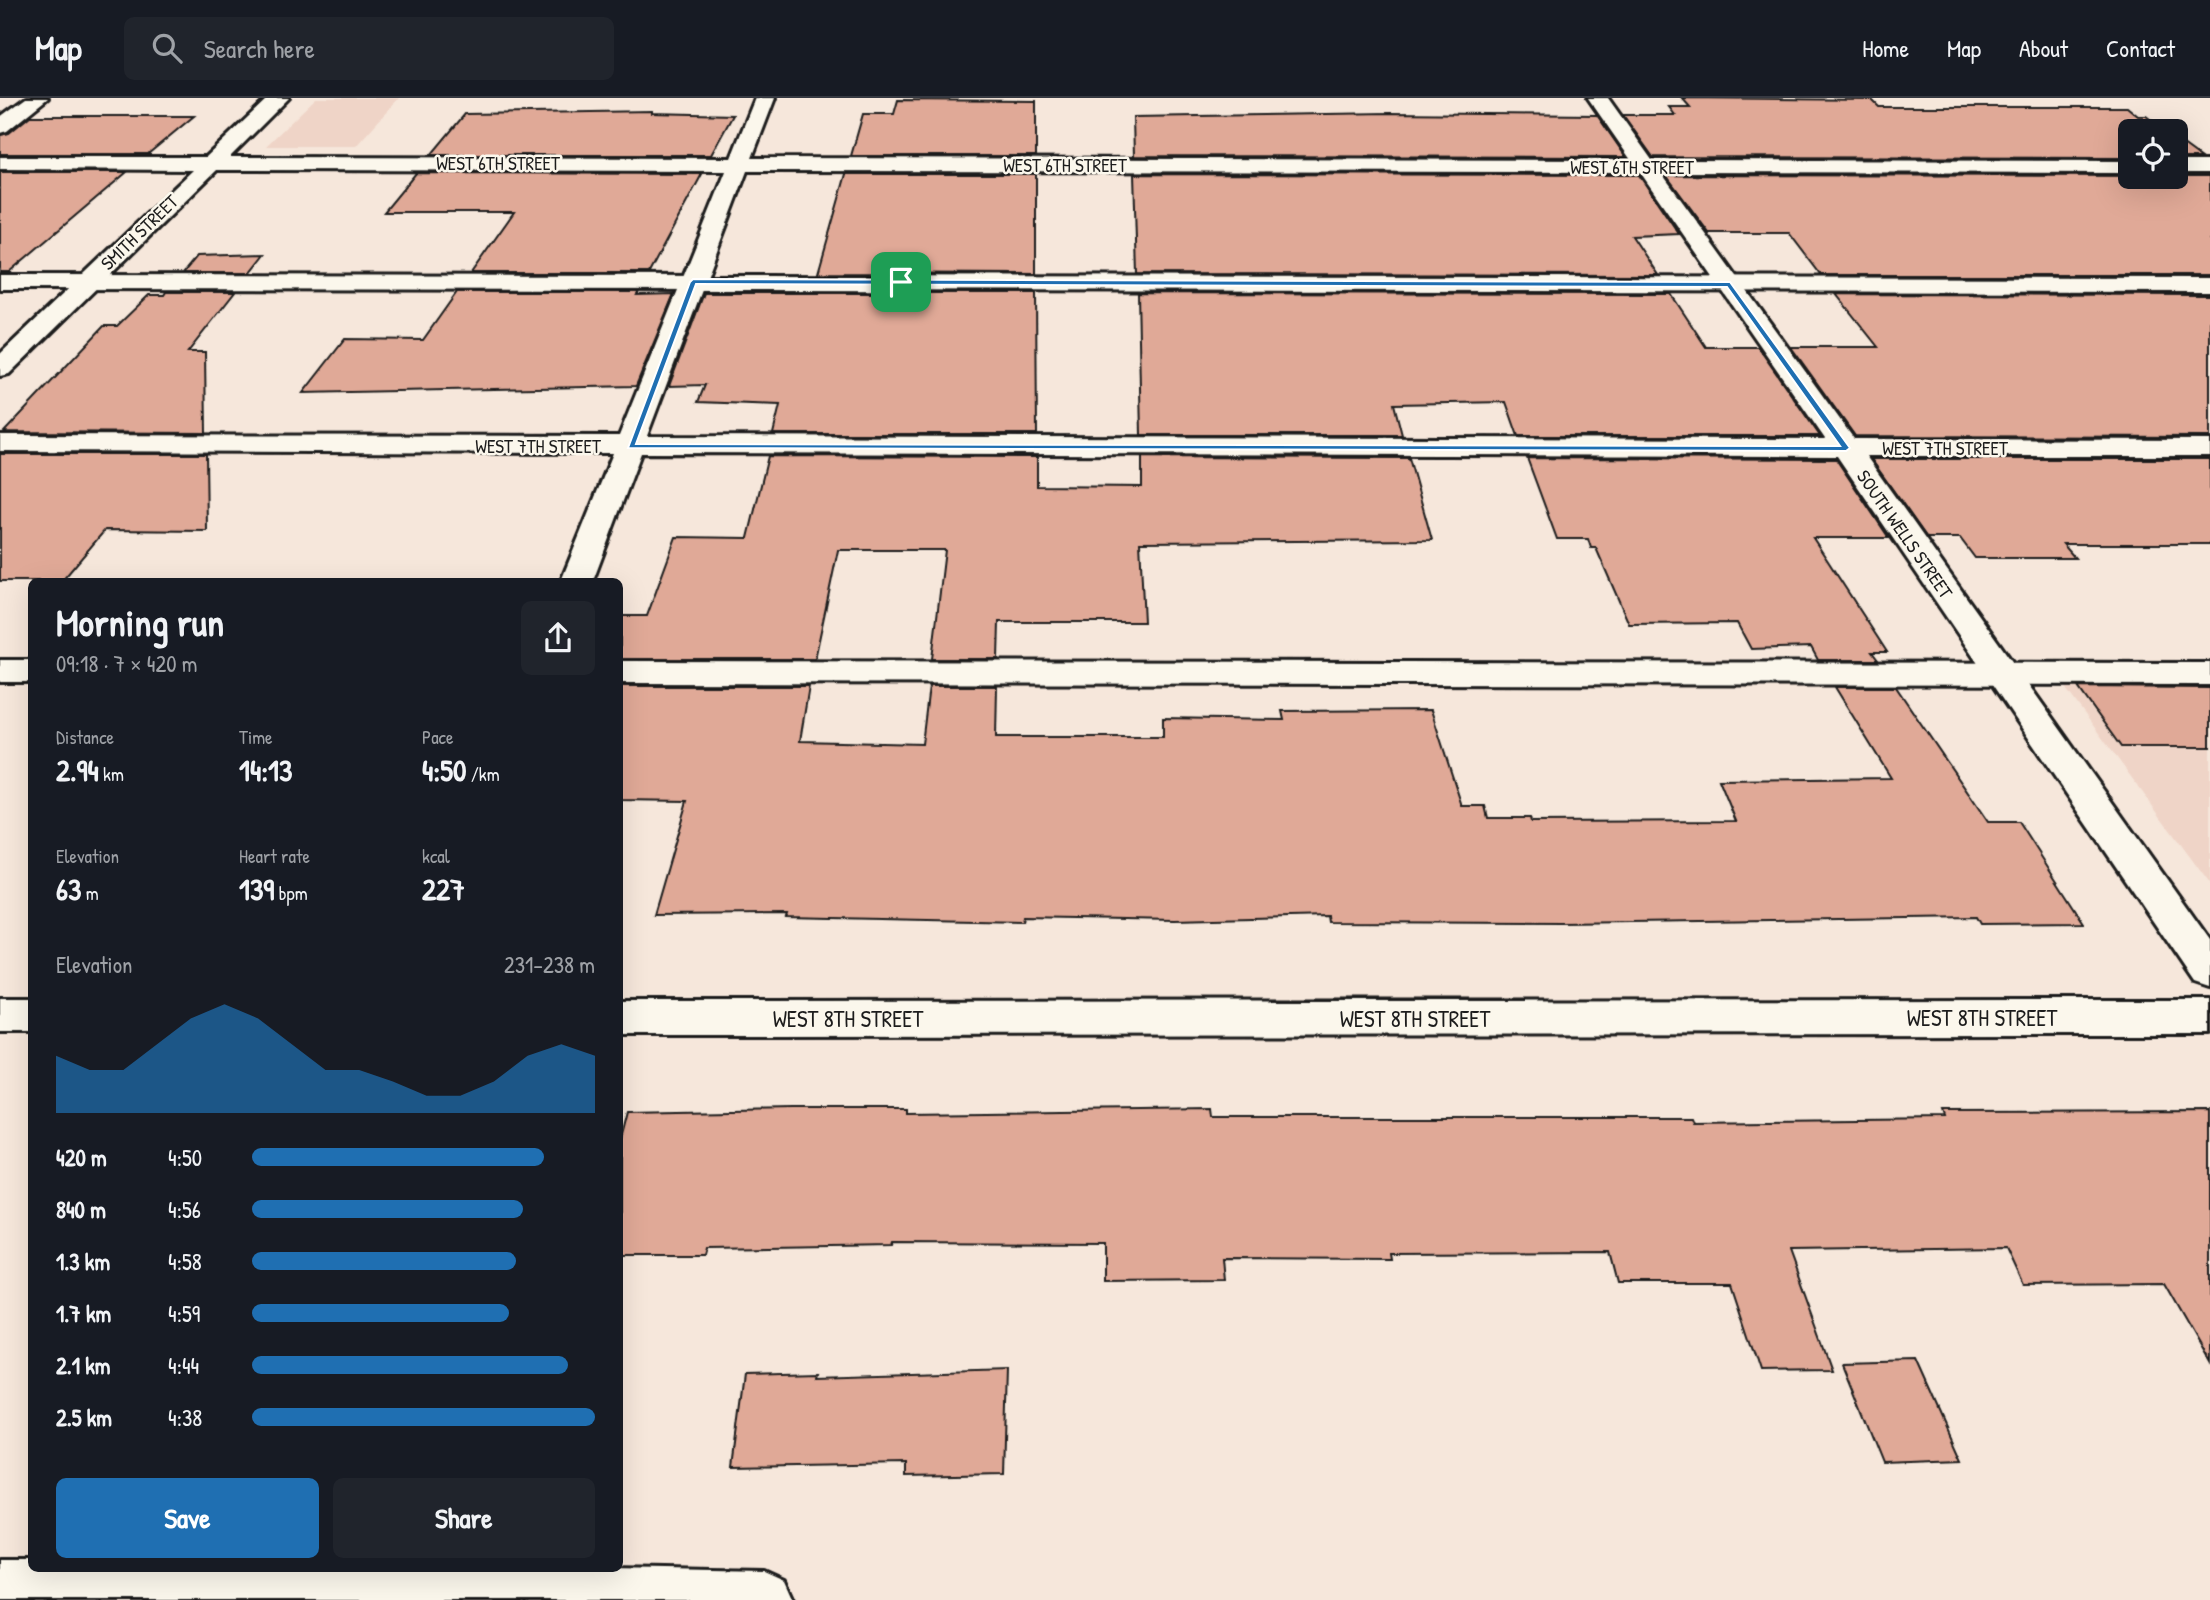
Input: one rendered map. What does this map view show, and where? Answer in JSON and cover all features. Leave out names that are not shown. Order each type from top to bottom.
[{"type":"street","points":[[0,127],[38,98]]},
{"type":"street","name":"SMITH STREET","points":[[0,368],[279,98]]},
{"type":"street","points":[[579,578],[765,98]]},
{"type":"street","name":"SOUTH WELLS STREET","points":[[1598,98],[1846,448],[2210,972]]},
{"type":"street","name":"WEST 6TH STREET","points":[[0,163],[2118,167]]},
{"type":"street","points":[[2188,167],[2210,167]]},
{"type":"street","points":[[0,282],[2210,285]]},
{"type":"street","name":"WEST 7TH STREET","points":[[0,443],[2210,448]]},
{"type":"street","points":[[0,671],[28,671]]},
{"type":"street","points":[[623,672],[2210,674]]},
{"type":"street","points":[[0,1015],[28,1015]]},
{"type":"street","name":"WEST 8TH STREET","points":[[623,1018],[2210,1017]]},
{"type":"street","points":[[0,1589],[190,1585],[764,1600]]},
{"type":"shaded area","points":[[316,98],[399,98],[356,146],[266,146]]},
{"type":"shaded area","points":[[2210,684],[2210,884],[2064,686]]},
{"type":"building","points":[[1682,98],[1872,100],[1879,107],[2127,107],[2138,116],[2150,119],[2118,119],[2118,158],[1653,157],[1623,115],[1675,115],[1669,107],[1690,107]]},
{"type":"building","points":[[898,100],[1036,101],[1036,156],[851,156],[863,114],[894,114]]},
{"type":"building","points":[[652,111],[733,115],[711,155],[431,155],[465,114]]},
{"type":"building","points":[[1390,113],[1597,115],[1626,157],[1134,156],[1133,117]]},
{"type":"building","points":[[30,116],[194,116],[148,154],[0,154],[0,135],[9,133]]},
{"type":"building","points":[[2188,148],[2201,158],[2188,158]]},
{"type":"building","points":[[0,172],[127,172],[9,272],[0,272]]},
{"type":"building","points":[[416,173],[702,174],[649,273],[471,273],[514,212],[384,212]]},
{"type":"building","points":[[846,174],[1036,174],[1036,274],[818,273]]},
{"type":"building","points":[[1134,174],[1639,175],[1679,234],[1632,236],[1658,275],[1137,274]]},
{"type":"building","points":[[1666,175],[2118,176],[2118,189],[2188,189],[2188,176],[2210,176],[2210,275],[1821,275],[1789,233],[1709,233]]},
{"type":"building","points":[[265,254],[250,273],[183,273],[197,256]]},
{"type":"building","points":[[166,292],[235,292],[188,352],[205,352],[206,433],[4,432],[104,326],[117,326],[149,295],[164,295]]},
{"type":"building","points":[[457,292],[674,294],[636,386],[303,393],[345,339],[423,340]]},
{"type":"building","points":[[704,293],[1036,293],[1037,434],[773,434],[780,405],[698,402],[705,385],[669,386]]},
{"type":"building","points":[[1138,293],[1671,294],[1706,347],[1758,347],[1820,436],[1518,436],[1506,402],[1394,404],[1402,435],[1141,435]]},
{"type":"building","points":[[1836,294],[2210,295],[2210,437],[1855,436],[1791,347],[1878,347]]},
{"type":"building","points":[[0,454],[206,454],[207,531],[105,530],[65,578],[0,581]]},
{"type":"building","points":[[768,456],[1037,457],[1037,486],[1142,487],[1142,457],[1409,458],[1432,540],[1140,542],[1144,622],[999,622],[998,659],[932,659],[945,550],[838,550],[815,659],[623,659],[623,616],[647,616],[676,537],[748,538]]},
{"type":"building","points":[[1527,458],[1836,459],[1889,538],[1813,538],[1887,652],[1872,652],[1878,660],[1818,660],[1811,647],[1751,649],[1737,623],[1629,624],[1596,548],[1591,548],[1588,539],[1557,539]]},
{"type":"building","points":[[1871,459],[2210,459],[2210,544],[2063,544],[2075,558],[1975,558],[1960,538],[1927,538]]},
{"type":"building","points":[[623,686],[809,686],[800,741],[922,744],[929,686],[997,686],[996,737],[1163,737],[1163,718],[1284,720],[1282,711],[1431,710],[1462,806],[1485,806],[1488,818],[1530,818],[1531,822],[1736,821],[1719,780],[1891,778],[1835,687],[1896,687],[1988,822],[2019,822],[2084,923],[1980,924],[1976,917],[1561,923],[1328,922],[1327,916],[1175,920],[1023,917],[1022,922],[786,917],[787,914],[654,915],[687,801],[623,800]]},
{"type":"building","points":[[2078,687],[2210,688],[2210,747],[2121,747]]},
{"type":"building","points":[[906,1109],[906,1113],[1212,1109],[1213,1117],[1691,1117],[1693,1122],[1945,1119],[1943,1113],[2210,1112],[2210,1364],[2164,1284],[2023,1285],[2006,1248],[1789,1251],[1832,1370],[1761,1371],[1732,1283],[1618,1283],[1610,1252],[1389,1253],[1390,1259],[1222,1258],[1224,1280],[1103,1281],[1103,1243],[892,1242],[891,1245],[704,1248],[702,1255],[623,1255],[623,1127],[627,1112]]},
{"type":"building","points":[[1918,1361],[1962,1459],[1882,1462],[1842,1363]]},
{"type":"building","points":[[1007,1370],[1004,1474],[906,1476],[906,1464],[733,1467],[745,1374],[818,1372],[817,1376]]},
{"type":"route","points":[[693,282],[901,282],[1730,285],[1846,448],[631,446],[693,282]]}]
